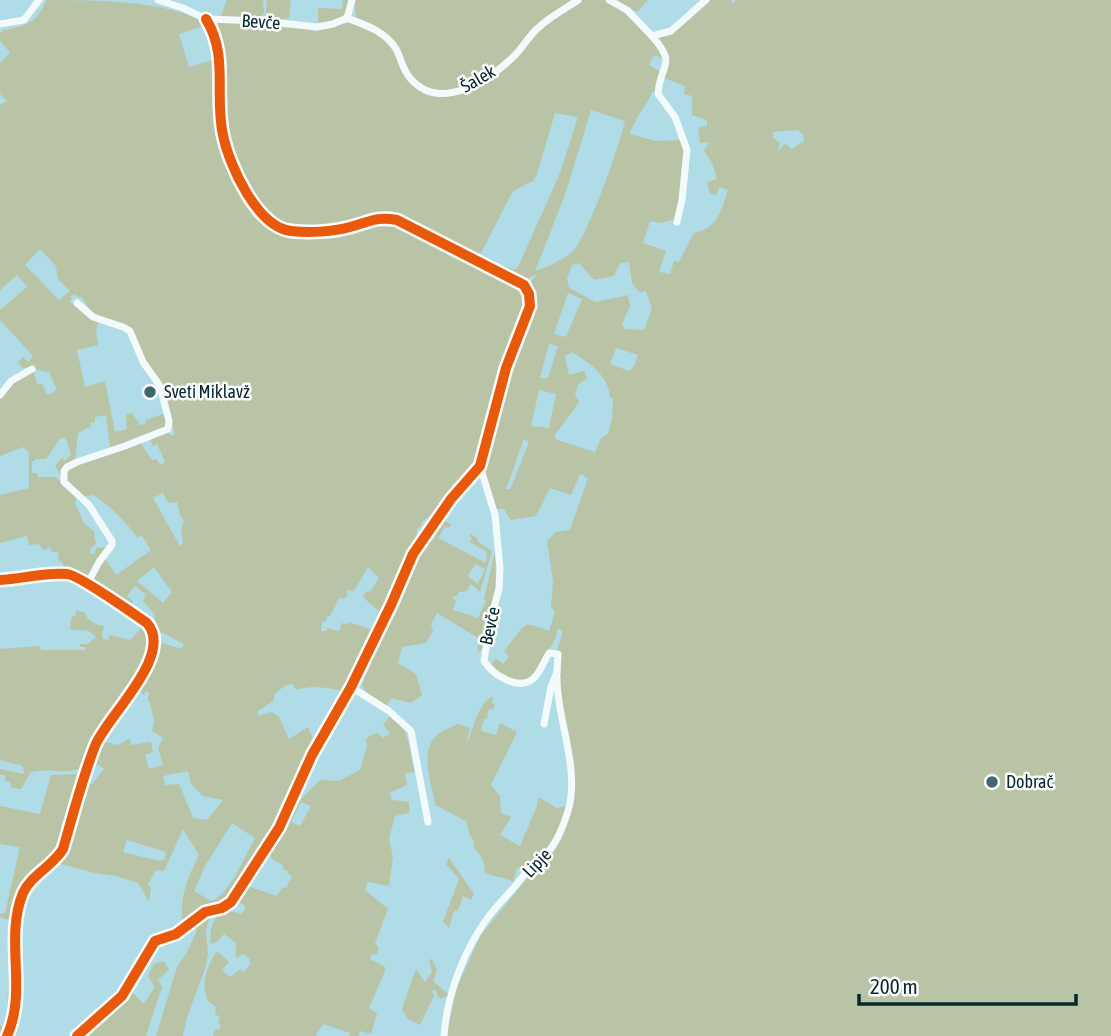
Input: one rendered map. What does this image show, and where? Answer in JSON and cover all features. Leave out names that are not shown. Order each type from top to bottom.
[{"type":"street","points":[[0,24],[24,20],[39,0]]},
{"type":"street","name":"Bevče","points":[[158,0],[206,19],[317,27],[347,18]]},
{"type":"street","points":[[347,18],[352,0]]},
{"type":"street","name":"Šalek","points":[[347,18],[375,28],[395,46],[408,76],[422,90],[443,95],[461,91],[481,81],[514,55],[538,27],[578,0]]},
{"type":"street","points":[[609,0],[627,10],[662,48],[667,59],[658,94],[675,117],[687,150],[680,218],[677,222]]},
{"type":"street","points":[[652,36],[671,31],[706,0]]},
{"type":"street","points":[[77,1036],[122,996],[155,941],[176,934],[205,912],[222,908],[239,891],[279,828],[312,755],[351,687],[391,605],[412,554],[450,499],[480,466],[506,368],[530,306],[529,294],[523,285],[397,220],[382,217],[347,228],[328,230],[290,231],[272,226],[255,209],[222,134],[218,48],[206,19]]},
{"type":"street","points":[[77,303],[93,317],[130,331],[143,362],[160,386],[169,421],[168,429],[77,462],[64,471],[64,482],[89,505],[113,541],[88,583]]},
{"type":"street","points":[[0,395],[11,382],[32,369]]},
{"type":"street","name":"Bevče","points":[[480,466],[495,515],[500,569],[499,589],[484,661],[494,674],[522,682],[531,681],[549,653],[554,652],[558,654],[557,672]]},
{"type":"street","points":[[0,580],[69,574],[88,583],[147,623],[152,628],[154,640],[149,662],[135,689],[96,744],[57,860],[32,881],[22,895],[15,939],[18,986],[16,1007],[7,1036]]},
{"type":"street","points":[[544,724],[551,687],[557,672]]},
{"type":"street","name":"Lipje","points":[[444,1036],[449,1003],[471,946],[489,915],[525,873],[551,850],[559,838],[569,807],[571,787],[568,748],[557,697],[557,672]]},
{"type":"street","points":[[351,687],[389,711],[411,731],[428,822]]},
{"type":"green space","points":[[46,0],[127,3],[167,9],[202,21],[210,30],[217,59],[220,139],[249,209],[263,224],[288,233],[317,235],[345,233],[385,219],[512,281],[526,296],[527,309],[478,462],[470,468],[434,518],[429,516],[421,523],[421,527],[417,528],[416,541],[395,582],[384,613],[363,597],[367,591],[370,592],[379,578],[368,567],[355,589],[346,592],[348,595],[344,599],[339,598],[330,616],[322,622],[321,631],[326,631],[327,628],[339,631],[342,623],[348,622],[374,630],[344,691],[314,687],[296,690],[293,684],[286,685],[274,694],[274,700],[258,711],[258,716],[271,712],[279,717],[289,739],[308,727],[315,744],[279,826],[235,893],[219,906],[183,925],[185,888],[199,855],[183,829],[164,871],[156,870],[148,884],[151,889],[149,901],[138,883],[57,863],[61,858],[86,781],[92,784],[104,769],[98,764],[93,770],[89,769],[102,741],[118,745],[130,738],[131,745],[151,742],[153,752],[145,755],[149,769],[163,765],[158,748],[163,738],[152,731],[154,720],[148,701],[149,692],[145,691],[144,696],[140,690],[156,641],[181,649],[184,644],[157,630],[154,614],[143,601],[146,595],[135,586],[127,596],[133,601],[128,609],[92,581],[104,557],[116,575],[151,550],[142,536],[137,537],[104,503],[93,495],[83,497],[68,485],[65,472],[70,467],[140,442],[152,460],[156,459],[161,465],[165,462],[157,444],[153,446],[149,438],[167,432],[172,436],[175,434],[166,405],[143,359],[133,331],[92,313],[82,297],[75,294],[70,297],[70,302],[98,322],[98,345],[77,350],[85,387],[105,381],[115,432],[127,429],[126,415],[132,413],[140,425],[166,413],[168,420],[165,429],[110,449],[106,415],[95,417],[95,422],[91,423],[90,427],[78,433],[75,461],[61,476],[55,466],[62,458],[65,461],[71,454],[65,437],[59,440],[46,459],[32,462],[32,473],[37,473],[38,477],[56,477],[77,497],[75,503],[84,523],[95,532],[96,543],[90,550],[91,554],[95,553],[96,548],[106,547],[88,577],[65,572],[58,552],[52,552],[50,548],[43,550],[39,544],[29,545],[27,536],[0,543],[0,495],[29,488],[29,452],[23,447],[0,456],[0,388],[10,378],[33,371],[37,384],[42,384],[47,395],[57,390],[49,372],[23,368],[18,362],[23,357],[29,362],[33,356],[0,320],[0,310],[27,287],[17,275],[0,290],[0,105],[7,101],[0,94],[0,63],[10,53],[0,40],[0,33],[29,22],[43,8]],"holes":[[[203,26],[215,59],[189,67],[179,34]],[[40,249],[56,266],[58,279],[70,291],[59,300],[25,265]],[[163,493],[168,503],[177,502],[184,520],[181,530],[183,543],[180,546],[153,498]],[[154,567],[172,592],[163,603],[137,581]],[[188,771],[191,784],[203,796],[223,800],[207,820],[193,818],[179,784],[165,785],[163,776]],[[232,823],[255,838],[224,892],[211,901],[194,891],[205,866]],[[127,840],[166,852],[165,859],[159,861],[123,852]]]},
{"type":"green space","points":[[227,0],[263,0],[264,12],[260,19],[221,16]]},
{"type":"green space","points":[[267,0],[291,0],[289,18],[265,18]]},
{"type":"green space","points":[[343,0],[350,0],[345,17],[318,24],[318,8],[342,9]]},
{"type":"green space","points":[[354,0],[605,0],[631,18],[654,41],[664,59],[654,55],[649,65],[661,72],[656,92],[652,92],[630,134],[655,141],[682,140],[685,150],[677,219],[659,223],[650,221],[643,243],[666,251],[659,272],[670,274],[674,261],[679,262],[694,233],[709,227],[718,217],[728,190],[720,187],[716,195],[710,193],[707,182],[716,179],[716,175],[704,151],[709,142],[700,143],[698,127],[707,126],[707,120],[692,115],[692,96],[684,94],[685,86],[664,78],[668,57],[656,39],[709,0],[731,0],[733,3],[736,0],[1111,0],[1111,1036],[446,1036],[456,989],[481,935],[530,875],[555,850],[572,808],[572,780],[558,678],[561,660],[557,650],[563,631],[558,629],[550,648],[530,678],[512,679],[490,667],[496,658],[503,664],[509,657],[504,651],[524,626],[532,625],[549,631],[555,612],[551,606],[553,582],[547,541],[556,532],[570,530],[588,478],[580,474],[571,495],[550,488],[536,516],[511,520],[504,509],[495,509],[485,479],[483,462],[498,403],[532,298],[530,283],[538,273],[521,280],[385,214],[369,216],[344,227],[292,228],[271,222],[261,210],[230,146],[223,101],[222,51],[214,24],[289,26],[315,31],[352,22],[356,17]],"holes":[[[591,110],[625,121],[603,189],[580,242],[565,257],[535,271],[565,195]],[[555,113],[578,117],[560,173],[518,267],[515,270],[480,257],[513,191],[533,181]],[[798,130],[804,141],[792,149],[786,144],[783,145],[778,152],[780,143],[773,137],[773,132]],[[629,262],[632,283],[639,292],[646,291],[652,309],[644,330],[625,329],[622,324],[630,306],[628,295],[596,302],[569,288],[567,279],[572,265],[579,263],[594,280],[614,276],[620,263]],[[568,293],[582,299],[566,337],[554,334]],[[549,344],[558,346],[548,378],[540,378]],[[616,348],[638,355],[629,371],[610,364]],[[572,352],[597,370],[606,383],[610,398],[613,398],[608,434],[601,438],[595,452],[555,439],[555,435],[579,402],[575,395],[578,385],[587,378],[584,371],[569,375],[565,356]],[[539,390],[556,394],[549,428],[531,426]],[[524,439],[529,442],[510,489],[506,489]]]},
{"type":"green space","points":[[613,0],[648,0],[637,12]]},
{"type":"green space","points":[[445,520],[451,525],[445,527],[438,538],[486,563],[487,552],[470,542],[472,538],[469,536],[471,534],[492,551],[480,592],[471,584],[467,591],[459,592],[453,597],[453,600],[457,599],[453,610],[478,618],[486,601],[484,599],[495,552],[496,584],[482,649],[478,652],[478,638],[437,613],[431,625],[433,631],[426,643],[402,647],[398,663],[416,674],[422,695],[411,703],[392,698],[386,706],[367,693],[362,685],[423,549]],"holes":[[[475,564],[485,569],[478,584],[468,576]]]},
{"type":"green space","points":[[76,611],[84,612],[92,622],[104,626],[103,639],[108,640],[110,635],[131,640],[142,627],[146,627],[151,635],[145,666],[85,765],[66,771],[31,772],[21,789],[12,788],[10,782],[5,781],[5,776],[0,774],[0,769],[24,774],[23,766],[0,760],[0,649],[40,646],[41,650],[85,650],[80,644],[87,644],[96,637],[89,631],[70,629],[72,616],[75,616]]},
{"type":"green space","points":[[493,696],[494,709],[488,710],[481,731],[496,735],[500,723],[517,732],[491,785],[500,796],[501,813],[511,817],[500,835],[520,846],[537,806],[538,797],[557,808],[568,806],[550,845],[537,860],[517,868],[513,882],[485,872],[466,821],[435,805],[428,768],[429,749],[438,734],[458,724],[470,728],[466,745],[483,705]]},
{"type":"green space","points":[[390,715],[402,728],[406,734],[415,772],[405,773],[407,785],[389,793],[392,800],[409,802],[409,813],[395,816],[389,839],[393,857],[389,886],[368,882],[365,890],[388,909],[375,943],[379,949],[370,959],[385,967],[369,1008],[377,1013],[371,1034],[360,1031],[358,1036],[349,1036],[350,1033],[323,1024],[315,1036],[213,1036],[215,1029],[219,1030],[221,1025],[218,1023],[220,1017],[215,1014],[216,1007],[206,996],[205,981],[213,957],[217,951],[229,962],[222,970],[230,977],[241,969],[244,972],[251,963],[243,954],[236,958],[236,943],[224,934],[211,944],[211,929],[215,920],[226,910],[242,914],[246,907],[238,901],[250,887],[277,896],[283,887],[286,888],[292,877],[268,852],[291,810],[320,780],[339,781],[360,770],[367,745],[365,741],[369,736],[377,733],[383,738],[390,733],[383,725]],"holes":[[[301,802],[311,806],[300,826],[291,822]]]},
{"type":"green space","points":[[82,774],[59,851],[22,890],[12,1008],[4,1036],[0,1036],[0,1026],[4,1026],[7,1012],[11,921],[0,917],[0,914],[5,913],[19,847],[0,844],[0,806],[40,814],[51,775]]},
{"type":"green space","points":[[449,858],[474,894],[471,900],[463,896],[458,911],[454,911],[449,928],[443,922],[459,879],[446,864]]},
{"type":"green space","points":[[210,914],[206,931],[206,966],[187,1017],[183,1036],[156,1036],[177,967],[197,930],[190,925]]},
{"type":"green space","points":[[432,959],[437,970],[433,981],[449,995],[440,999],[435,990],[432,990],[434,996],[420,1025],[407,1018],[402,1009],[416,969],[425,982],[432,972],[429,960]]},
{"type":"green space","points":[[164,961],[169,969],[158,980],[162,987],[146,1036],[80,1036],[129,989],[144,1004],[155,987],[148,976],[154,964]]},
{"type":"cycle path","points":[[77,1036],[122,996],[155,941],[176,934],[205,912],[222,908],[231,902],[279,828],[312,755],[351,687],[413,554],[451,499],[480,466],[506,368],[530,306],[529,294],[524,285],[397,220],[378,219],[336,230],[305,232],[279,227],[267,219],[246,193],[226,148],[221,120],[217,47],[206,19]]},
{"type":"cycle path","points":[[0,580],[50,574],[73,576],[147,623],[153,636],[152,652],[146,668],[95,746],[63,849],[54,861],[31,881],[23,893],[15,928],[16,1001],[7,1036]]},
{"type":"place","name":"Sveti Miklavž","points":[[150,392]]},
{"type":"place","name":"Dobrač","points":[[992,782]]}]
